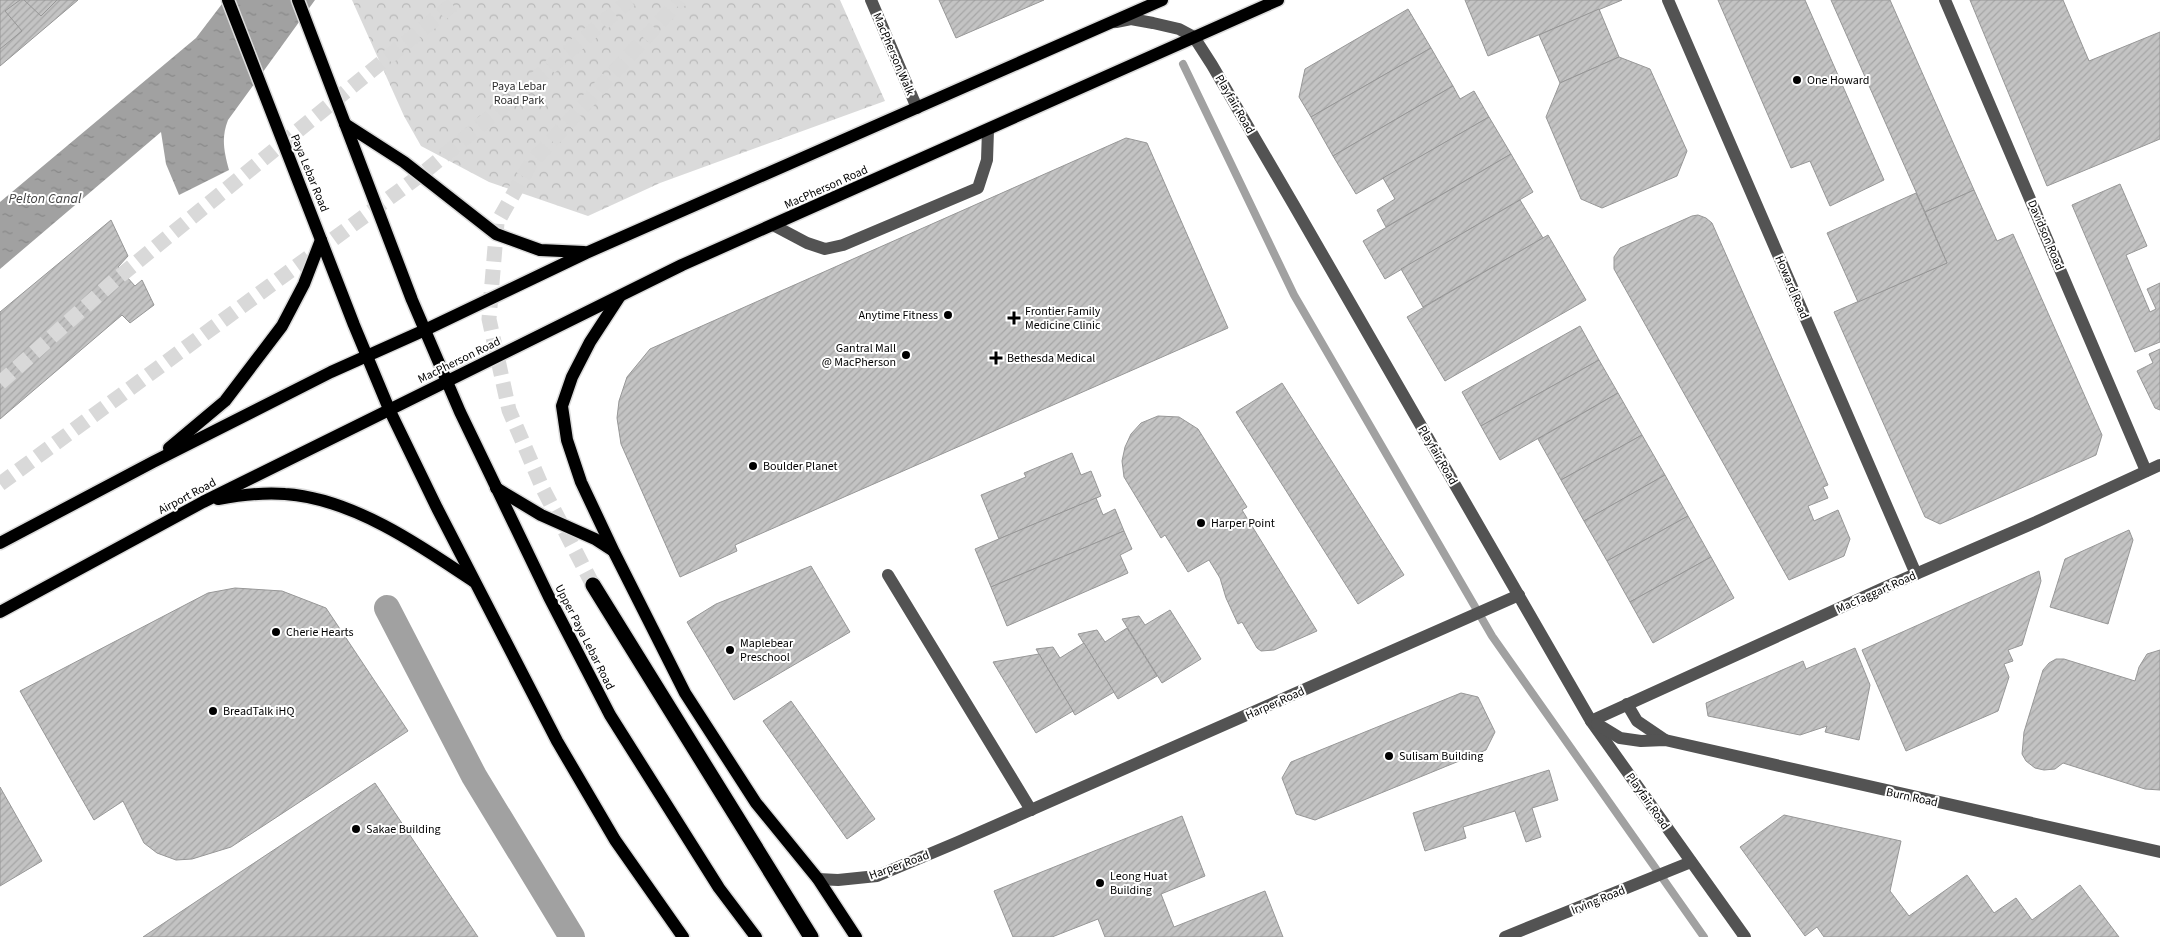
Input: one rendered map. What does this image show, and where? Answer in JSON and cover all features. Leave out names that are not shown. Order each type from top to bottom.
[{"type":"highway","points":[[593,585],[812,937]]},
{"type":"main road","name":"Paya Lebar Road","points":[[228,0],[366,355]]},
{"type":"main road","points":[[298,0],[425,330]]},
{"type":"main road","points":[[0,543],[154,462],[366,355],[425,330],[586,252],[1162,0]]},
{"type":"main road","name":"MacPherson Road","points":[[389,409],[447,382],[621,294],[1278,0]]},
{"type":"main road","points":[[346,124],[404,162],[496,234],[540,250],[586,252]]},
{"type":"main road","points":[[154,462],[225,401],[282,326],[304,284],[322,240]]},
{"type":"main road","points":[[621,294],[586,350],[572,377],[562,406],[567,440],[581,482],[614,552],[686,693],[756,803],[818,879],[856,937]]},
{"type":"main road","name":"Upper Paya Lebar Road","points":[[425,330],[496,488],[610,715],[719,888],[756,937]]},
{"type":"main road","points":[[366,355],[389,409],[474,582],[557,740],[606,824],[684,937]]},
{"type":"main road","name":"Airport Road","points":[[0,612],[203,502],[389,409]]},
{"type":"main road","points":[[496,488],[540,515],[595,539],[614,552]]},
{"type":"main road","points":[[203,502],[245,494],[286,494],[327,502],[358,513],[388,527],[474,582]]},
{"type":"street","name":"MacPherson Walk","points":[[871,0],[917,108]]},
{"type":"street","name":"Howard Road","points":[[1668,0],[1916,574]]},
{"type":"street","name":"Davidson Road","points":[[1945,0],[2146,471]]},
{"type":"street","points":[[1109,23],[1131,19],[1178,28],[1194,37]]},
{"type":"street","name":"Playfair Road","points":[[1194,37],[1261,148],[1592,720],[1745,937]]},
{"type":"street","points":[[773,225],[807,243],[824,248],[843,245],[978,188],[987,160],[988,130]]},
{"type":"street","name":"MacTaggart Road","points":[[1592,720],[2160,465]]},
{"type":"street","points":[[888,575],[1031,810]]},
{"type":"street","name":"Harper Road","points":[[818,879],[838,880],[878,876],[1519,595]]},
{"type":"street","name":"Burn Road","points":[[1627,704],[1637,721],[1665,740]]},
{"type":"street","name":"Burn Road","points":[[1592,720],[1620,738],[1641,741],[1665,740],[2160,852]]},
{"type":"street","name":"Irving Road","points":[[1505,937],[1691,862]]},
{"type":"green space","name":"Paya Lebar Road Park","points":[[352,0],[840,0],[885,101],[660,183],[588,216],[489,182],[421,146],[404,116]]},
{"type":"water","name":"Pelton Canal","points":[[225,0],[315,0],[228,120],[224,145],[229,170],[179,195],[166,164],[161,132],[0,269],[0,202],[196,38]]},
{"type":"building","points":[[0,0],[78,0],[0,66]]},
{"type":"building","points":[[0,0],[20,0],[5,11],[22,31],[0,49]]},
{"type":"building","points":[[24,0],[57,0],[41,16]]},
{"type":"building","points":[[939,0],[1044,0],[956,38]]},
{"type":"building","points":[[1465,0],[1622,0],[1488,56]]},
{"type":"building","name":"One Howard","points":[[1718,0],[1805,0],[1884,180],[1830,206],[1810,161],[1791,168]]},
{"type":"building","points":[[1831,0],[1890,0],[1974,190],[1925,212]]},
{"type":"building","points":[[1970,0],[2063,0],[2089,61],[2160,32],[2160,139],[2047,186]]},
{"type":"building","points":[[1408,9],[1431,48],[1311,117],[1299,97],[1305,69]]},
{"type":"building","points":[[1599,9],[1619,57],[1560,83],[1539,35]]},
{"type":"building","points":[[1431,48],[1453,86],[1333,156],[1311,117]]},
{"type":"building","points":[[1619,57],[1650,69],[1687,151],[1677,176],[1602,208],[1581,199],[1546,117],[1560,83]]},
{"type":"building","points":[[1453,86],[1460,99],[1474,91],[1489,117],[1356,194],[1333,156]]},
{"type":"building","points":[[1489,117],[1511,154],[1386,227],[1377,210],[1395,199],[1383,178]]},
{"type":"building","name":"Gantral Mall @ MacPherson","points":[[1126,138],[1147,143],[1228,328],[735,545],[737,551],[680,577],[621,444],[617,418],[619,401],[627,377],[650,349]]},
{"type":"building","points":[[1511,154],[1533,192],[1385,279],[1363,241]]},
{"type":"building","points":[[2120,184],[2147,246],[2126,255],[2150,312],[2156,309],[2147,289],[2160,283],[2160,342],[2135,352],[2072,205]]},
{"type":"building","points":[[1974,190],[1997,241],[2013,234],[2102,435],[2096,455],[1940,524],[1925,517],[1834,312],[1947,263],[1925,212]]},
{"type":"building","points":[[1916,193],[1947,263],[1858,302],[1827,233]]},
{"type":"building","points":[[1520,200],[1543,238],[1423,307],[1401,269]]},
{"type":"building","points":[[1698,215],[1712,223],[1828,485],[1823,487],[1828,498],[1808,506],[1814,521],[1838,510],[1850,539],[1844,556],[1789,580],[1614,269],[1614,257],[1620,248]]},
{"type":"building","points":[[111,220],[128,256],[118,267],[135,286],[142,280],[154,305],[130,323],[122,315],[0,419],[0,312]]},
{"type":"building","points":[[1548,235],[1586,300],[1445,381],[1407,317]]},
{"type":"building","points":[[1580,326],[1599,360],[1481,426],[1462,392]]},
{"type":"building","points":[[2160,349],[2160,410],[2155,408],[2137,371],[2153,363],[2149,354]]},
{"type":"building","points":[[1599,360],[1618,393],[1500,460],[1481,426]]},
{"type":"building","points":[[1282,383],[1404,575],[1358,604],[1236,412]]},
{"type":"building","points":[[1618,393],[1642,435],[1561,480],[1538,439]]},
{"type":"building","name":"Harper Point","points":[[1158,416],[1179,417],[1198,429],[1247,507],[1242,510],[1317,631],[1274,650],[1261,651],[1257,648],[1242,622],[1238,624],[1226,598],[1220,578],[1209,560],[1188,572],[1165,535],[1161,538],[1124,477],[1122,461],[1125,447],[1131,434],[1141,423]]},
{"type":"building","points":[[1642,435],[1665,475],[1584,521],[1561,480]]},
{"type":"building","points":[[1072,453],[1081,475],[1091,471],[1101,496],[999,539],[981,495],[1026,477],[1024,473]]},
{"type":"building","points":[[1665,475],[1688,516],[1607,561],[1584,521]]},
{"type":"building","points":[[1096,498],[1103,515],[1115,509],[1124,531],[991,587],[975,549]]},
{"type":"building","points":[[1688,516],[1711,557],[1630,602],[1607,561]]},
{"type":"building","points":[[2129,530],[2133,540],[2108,624],[2050,607],[2065,559]]},
{"type":"building","points":[[1124,531],[1132,549],[1120,555],[1128,573],[1007,626],[991,587]]},
{"type":"building","points":[[1711,557],[1734,598],[1653,643],[1630,602]]},
{"type":"building","points":[[811,566],[850,632],[734,700],[687,622],[716,604]]},
{"type":"building","points":[[2039,571],[2041,581],[2022,645],[2008,650],[2013,661],[2004,664],[2009,677],[1998,711],[1906,751],[1862,650]]},
{"type":"building","name":"BreadTalk iHQ","points":[[235,588],[282,591],[326,608],[408,731],[231,847],[192,859],[176,860],[157,853],[144,843],[123,801],[94,820],[20,691],[208,593]]},
{"type":"building","points":[[1170,610],[1201,659],[1162,683],[1122,619],[1139,616],[1145,625]]},
{"type":"building","points":[[1127,628],[1157,676],[1118,699],[1078,634],[1097,630],[1105,642]]},
{"type":"building","points":[[1084,643],[1114,692],[1075,715],[1036,649],[1053,647],[1060,658]]},
{"type":"building","points":[[1855,648],[1870,685],[1859,740],[1825,732],[1827,726],[1800,735],[1708,716],[1706,703],[1803,661],[1806,669]]},
{"type":"building","points":[[2160,650],[2160,790],[2145,789],[2063,763],[2055,769],[2044,770],[2035,768],[2026,761],[2022,754],[2024,732],[2043,670],[2049,663],[2056,659],[2064,659],[2135,681],[2139,667],[2147,654]]},
{"type":"building","points":[[1039,654],[1073,711],[1036,733],[993,662]]},
{"type":"building","name":"Sulisam Building","points":[[1461,693],[1478,697],[1495,732],[1486,750],[1315,820],[1296,814],[1282,778],[1291,762]]},
{"type":"building","points":[[791,701],[875,819],[847,839],[763,721]]},
{"type":"building","points":[[1549,770],[1558,800],[1532,808],[1541,837],[1526,842],[1515,811],[1463,827],[1466,838],[1425,851],[1413,813]]},
{"type":"building","name":"Sakae Building","points":[[375,783],[478,937],[143,937],[236,875]]},
{"type":"building","points":[[0,787],[42,861],[0,886]]},
{"type":"building","points":[[1784,815],[1901,841],[1890,891],[1909,916],[1967,875],[1994,913],[2016,898],[2032,920],[2080,885],[2119,937],[1824,937],[1817,927],[1805,936],[1740,847]]},
{"type":"building","name":"Leong Huat Building","points":[[1182,816],[1205,876],[1161,894],[1174,927],[1265,891],[1283,937],[1105,937],[1098,919],[1052,937],[1013,937],[994,891]]},
{"type":"waterway","points":[[1183,64],[1294,295],[1492,636],[1704,937]]},
{"type":"waterway","points":[[387,608],[474,776],[572,937]]},
{"type":"tunnel","points":[[0,383],[115,280],[458,0]]},
{"type":"tunnel","points":[[0,484],[422,174],[630,0]]},
{"type":"tunnel","points":[[593,585],[543,489],[509,410],[489,319],[497,223],[531,163],[680,0]]},
{"type":"place","name":"One Howard","points":[[1797,80]]},
{"type":"place","name":"Anytime Fitness","points":[[948,315]]},
{"type":"place","name":"Frontier Family Medicine Clinic","points":[[1014,318]]},
{"type":"place","name":"Gantral Mall @ MacPherson","points":[[906,355]]},
{"type":"place","name":"Bethesda Medical","points":[[996,358]]},
{"type":"place","name":"Boulder Planet","points":[[753,466]]},
{"type":"place","name":"Harper Point","points":[[1201,523]]},
{"type":"place","name":"Cherie Hearts","points":[[276,632]]},
{"type":"place","name":"Maplebear Preschool","points":[[730,650]]},
{"type":"place","name":"BreadTalk iHQ","points":[[213,711]]},
{"type":"place","name":"Sulisam Building","points":[[1389,756]]},
{"type":"place","name":"Sakae Building","points":[[356,829]]},
{"type":"place","name":"Leong Huat Building","points":[[1100,883]]}]
